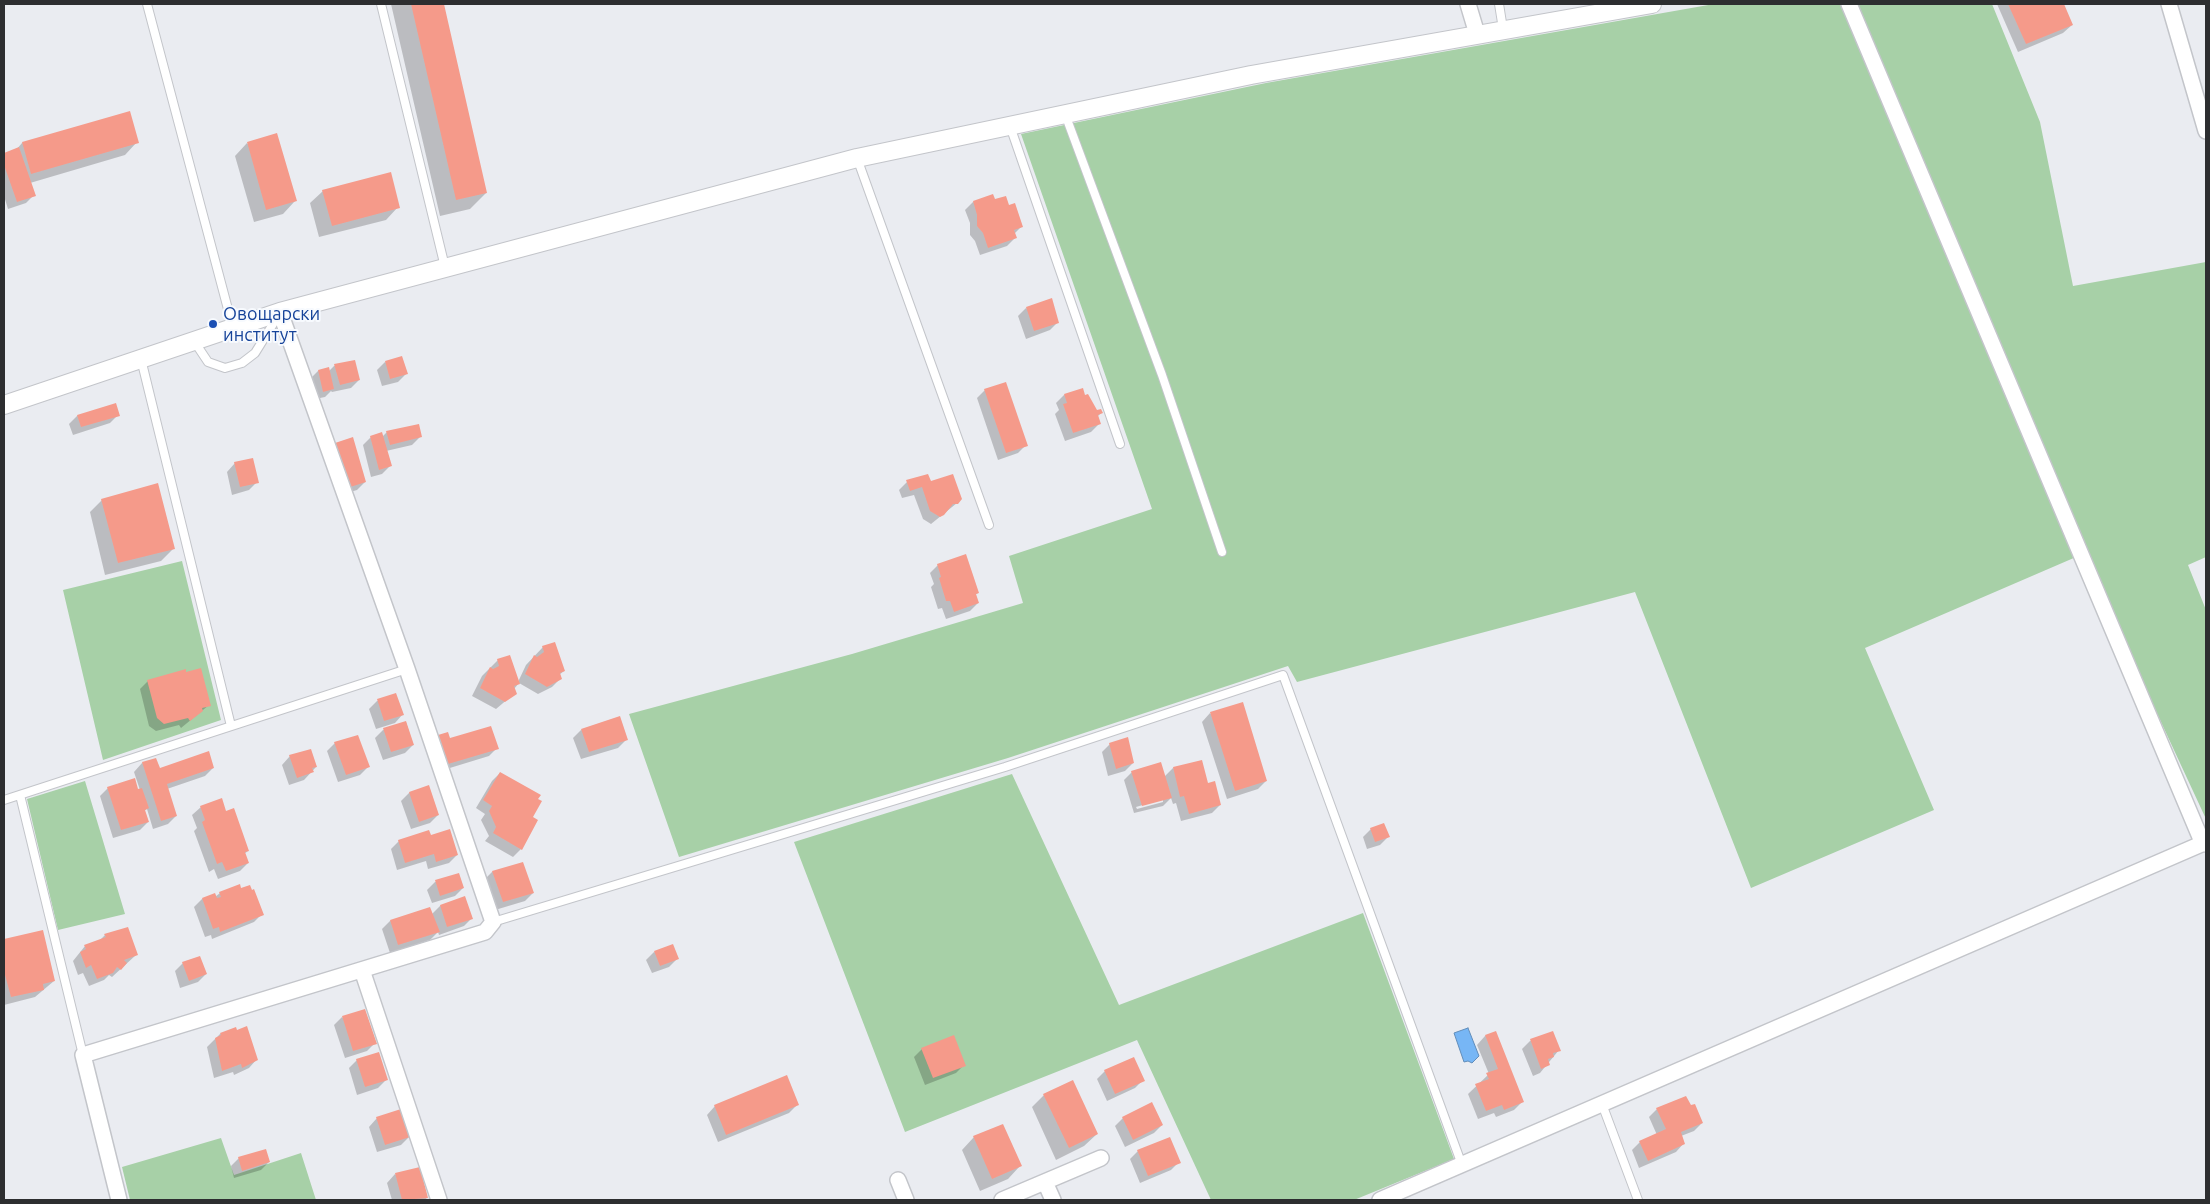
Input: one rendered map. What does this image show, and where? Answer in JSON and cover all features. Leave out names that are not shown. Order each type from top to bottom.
[{"type":"street","points":[[1468,4],[1477,34]]},
{"type":"street","points":[[4,405],[280,312],[857,158],[1251,75],[1652,4]]},
{"type":"street","points":[[1380,1200],[2205,843],[1849,4]]},
{"type":"street","points":[[2169,4],[2206,131]]},
{"type":"street","points":[[119,1200],[83,1055],[485,932],[493,922],[407,669],[280,312]]},
{"type":"street","points":[[362,970],[439,1200]]},
{"type":"street","points":[[1002,1200],[1101,1158]]},
{"type":"street","points":[[898,1180],[906,1200]]},
{"type":"street","points":[[1045,1182],[1053,1200]]},
{"type":"lane","points":[[148,4],[233,328]]},
{"type":"lane","points":[[381,4],[445,267]]},
{"type":"lane","points":[[1499,4],[1503,29]]},
{"type":"lane","points":[[1065,114],[1162,374],[1222,552]]},
{"type":"lane","points":[[1010,126],[1120,444]]},
{"type":"lane","points":[[857,158],[989,525]]},
{"type":"lane","points":[[194,342],[208,362],[225,368],[242,363],[255,353],[280,312]]},
{"type":"lane","points":[[141,359],[230,726]]},
{"type":"lane","points":[[4,800],[407,669]]},
{"type":"lane","points":[[493,922],[1005,767],[1283,675],[1462,1165]]},
{"type":"lane","points":[[20,795],[83,1055]]},
{"type":"lane","points":[[1602,1104],[1638,1200]]},
{"type":"green space","points":[[1714,4],[1992,4],[2040,122],[2073,286],[2206,262],[2206,557],[2188,565],[2206,610],[2206,819],[2083,554],[1865,648],[1934,810],[1751,888],[1635,592],[1297,682],[1288,666],[1008,758],[679,857],[629,714],[852,654],[1023,603],[1009,556],[1152,509],[1021,134],[1266,83]]},
{"type":"green space","points":[[182,561],[221,720],[103,760],[63,590]]},
{"type":"green space","points":[[1012,774],[1119,1005],[1363,913],[1454,1159],[1354,1200],[1211,1200],[1137,1040],[905,1132],[794,842]]},
{"type":"green space","points":[[85,781],[125,914],[58,930],[27,799]]},
{"type":"green space","points":[[221,1138],[234,1175],[301,1153],[316,1200],[130,1200],[122,1167]]},
{"type":"water","points":[[1468,1028],[1479,1056],[1472,1063],[1464,1062],[1454,1033]]},
{"type":"building","points":[[411,4],[444,4],[487,193],[456,200]]},
{"type":"building","points":[[2008,4],[2064,4],[2073,25],[2026,44]]},
{"type":"building","points":[[130,111],[139,143],[31,174],[22,142]]},
{"type":"building","points":[[277,133],[297,201],[266,210],[247,142]]},
{"type":"building","points":[[19,147],[36,196],[17,202],[4,165],[4,153]]},
{"type":"building","points":[[391,172],[400,208],[332,226],[322,190]]},
{"type":"building","points":[[993,194],[995,199],[1006,196],[1009,205],[1015,203],[1023,227],[1014,230],[1017,238],[988,248],[983,233],[977,226],[977,215],[973,201]]},
{"type":"building","points":[[1052,298],[1059,323],[1034,331],[1026,307]]},
{"type":"building","points":[[402,356],[408,374],[390,379],[385,361]]},
{"type":"building","points":[[355,360],[360,380],[340,385],[334,364]]},
{"type":"building","points":[[329,367],[334,389],[323,392],[318,370]]},
{"type":"building","points":[[1006,382],[1028,446],[1006,453],[984,389]]},
{"type":"building","points":[[1083,388],[1085,395],[1088,394],[1097,410],[1101,409],[1103,413],[1098,415],[1101,424],[1073,433],[1063,404],[1067,403],[1064,394]]},
{"type":"building","points":[[116,403],[120,416],[81,427],[77,415]]},
{"type":"building","points":[[419,424],[422,437],[390,445],[386,431]]},
{"type":"building","points":[[382,432],[392,466],[379,470],[370,436]]},
{"type":"building","points":[[353,437],[366,482],[347,488],[335,443]]},
{"type":"building","points":[[253,458],[259,483],[240,487],[234,462]]},
{"type":"building","points":[[928,474],[931,481],[953,474],[962,499],[958,504],[953,504],[940,517],[930,511],[922,487],[910,491],[906,480]]},
{"type":"building","points":[[158,483],[175,549],[118,563],[101,499]]},
{"type":"building","points":[[966,554],[979,593],[976,594],[979,603],[954,612],[950,601],[946,601],[937,564]]},
{"type":"building","points":[[555,642],[565,671],[560,673],[562,679],[547,687],[525,674],[534,655],[537,657],[544,652],[542,646]]},
{"type":"building","points":[[510,655],[520,684],[514,686],[517,694],[505,702],[480,688],[490,667],[493,669],[499,666],[497,659]]},
{"type":"building","points":[[201,668],[211,706],[202,708],[203,711],[190,721],[188,718],[164,724],[157,718],[147,680],[186,669],[186,672]]},
{"type":"building","points":[[396,693],[404,715],[384,721],[377,699]]},
{"type":"building","points":[[1243,702],[1267,781],[1235,791],[1210,712]]},
{"type":"building","points":[[620,716],[628,740],[589,752],[581,729]]},
{"type":"building","points":[[406,721],[414,745],[391,752],[383,728]]},
{"type":"building","points":[[491,726],[499,749],[448,764],[438,735],[448,732],[450,738]]},
{"type":"building","points":[[358,735],[370,767],[346,775],[334,742]]},
{"type":"building","points":[[1128,737],[1134,763],[1116,769],[1109,743]]},
{"type":"building","points":[[311,749],[317,767],[312,768],[314,772],[297,778],[289,755]]},
{"type":"building","points":[[209,751],[214,768],[167,784],[177,816],[161,821],[142,762],[156,758],[160,768]]},
{"type":"building","points":[[1202,760],[1208,783],[1215,781],[1221,805],[1189,814],[1184,796],[1180,797],[1173,767]]},
{"type":"building","points":[[1161,762],[1172,798],[1142,806],[1131,771]]},
{"type":"building","points":[[500,772],[541,795],[538,799],[542,801],[533,817],[538,820],[522,850],[493,833],[496,827],[489,811],[492,806],[483,800]]},
{"type":"building","points":[[135,778],[138,789],[142,788],[149,808],[145,810],[149,822],[121,830],[107,787]]},
{"type":"building","points":[[429,785],[439,815],[419,822],[409,792]]},
{"type":"building","points":[[222,798],[226,811],[234,808],[249,851],[245,852],[249,863],[226,871],[222,862],[217,864],[202,822],[205,820],[200,806]]},
{"type":"building","points":[[1384,823],[1390,837],[1375,842],[1370,828]]},
{"type":"building","points":[[450,829],[458,855],[436,862],[434,854],[405,863],[398,840],[429,830],[431,835]]},
{"type":"building","points":[[523,862],[534,893],[503,902],[492,871]]},
{"type":"building","points":[[459,873],[464,888],[440,896],[435,880]]},
{"type":"building","points":[[240,884],[241,888],[250,885],[252,890],[254,889],[264,915],[220,932],[219,927],[213,929],[202,898],[215,893],[217,898],[221,897],[219,892]]},
{"type":"building","points":[[465,896],[473,919],[447,927],[440,905]]},
{"type":"building","points":[[430,907],[440,932],[398,945],[390,920]]},
{"type":"building","points":[[128,927],[138,955],[124,960],[127,963],[121,970],[117,967],[113,973],[97,979],[91,965],[86,968],[80,952],[86,949],[84,945],[106,937],[104,934]]},
{"type":"building","points":[[43,930],[55,981],[43,984],[44,990],[11,997],[4,976],[4,939]]},
{"type":"building","points":[[673,944],[679,959],[660,966],[654,951]]},
{"type":"building","points":[[200,956],[207,974],[189,981],[182,962]]},
{"type":"building","points":[[365,1009],[377,1044],[353,1051],[342,1016]]},
{"type":"building","points":[[247,1026],[258,1060],[242,1068],[241,1064],[222,1071],[215,1038],[221,1035],[220,1033],[236,1027],[237,1030]]},
{"type":"building","points":[[1496,1031],[1524,1102],[1504,1110],[1502,1105],[1486,1111],[1475,1084],[1489,1079],[1486,1073],[1498,1069],[1485,1035]]},
{"type":"building","points":[[1553,1031],[1561,1051],[1553,1053],[1554,1057],[1548,1059],[1550,1065],[1541,1069],[1530,1039]]},
{"type":"building","points":[[954,1035],[966,1066],[933,1078],[921,1048]]},
{"type":"building","points":[[379,1052],[388,1080],[365,1087],[356,1059]]},
{"type":"building","points":[[1134,1057],[1145,1081],[1115,1094],[1104,1070]]},
{"type":"building","points":[[787,1075],[799,1105],[726,1135],[714,1105]]},
{"type":"building","points":[[1073,1080],[1098,1134],[1069,1148],[1043,1094]]},
{"type":"building","points":[[1686,1096],[1691,1105],[1695,1104],[1703,1123],[1681,1132],[1685,1144],[1648,1161],[1639,1141],[1666,1129],[1656,1108]]},
{"type":"building","points":[[1152,1102],[1163,1125],[1133,1140],[1122,1117]]},
{"type":"building","points":[[401,1109],[410,1137],[385,1145],[376,1117]]},
{"type":"building","points":[[1003,1124],[1022,1166],[992,1179],[973,1136]]},
{"type":"building","points":[[1170,1137],[1181,1163],[1148,1176],[1137,1150]]},
{"type":"building","points":[[266,1149],[270,1162],[242,1171],[238,1157]]},
{"type":"building","points":[[420,1167],[428,1198],[402,1200],[395,1173]]},
{"type":"place","name":"Овощарски институт","points":[[213,324]]}]
